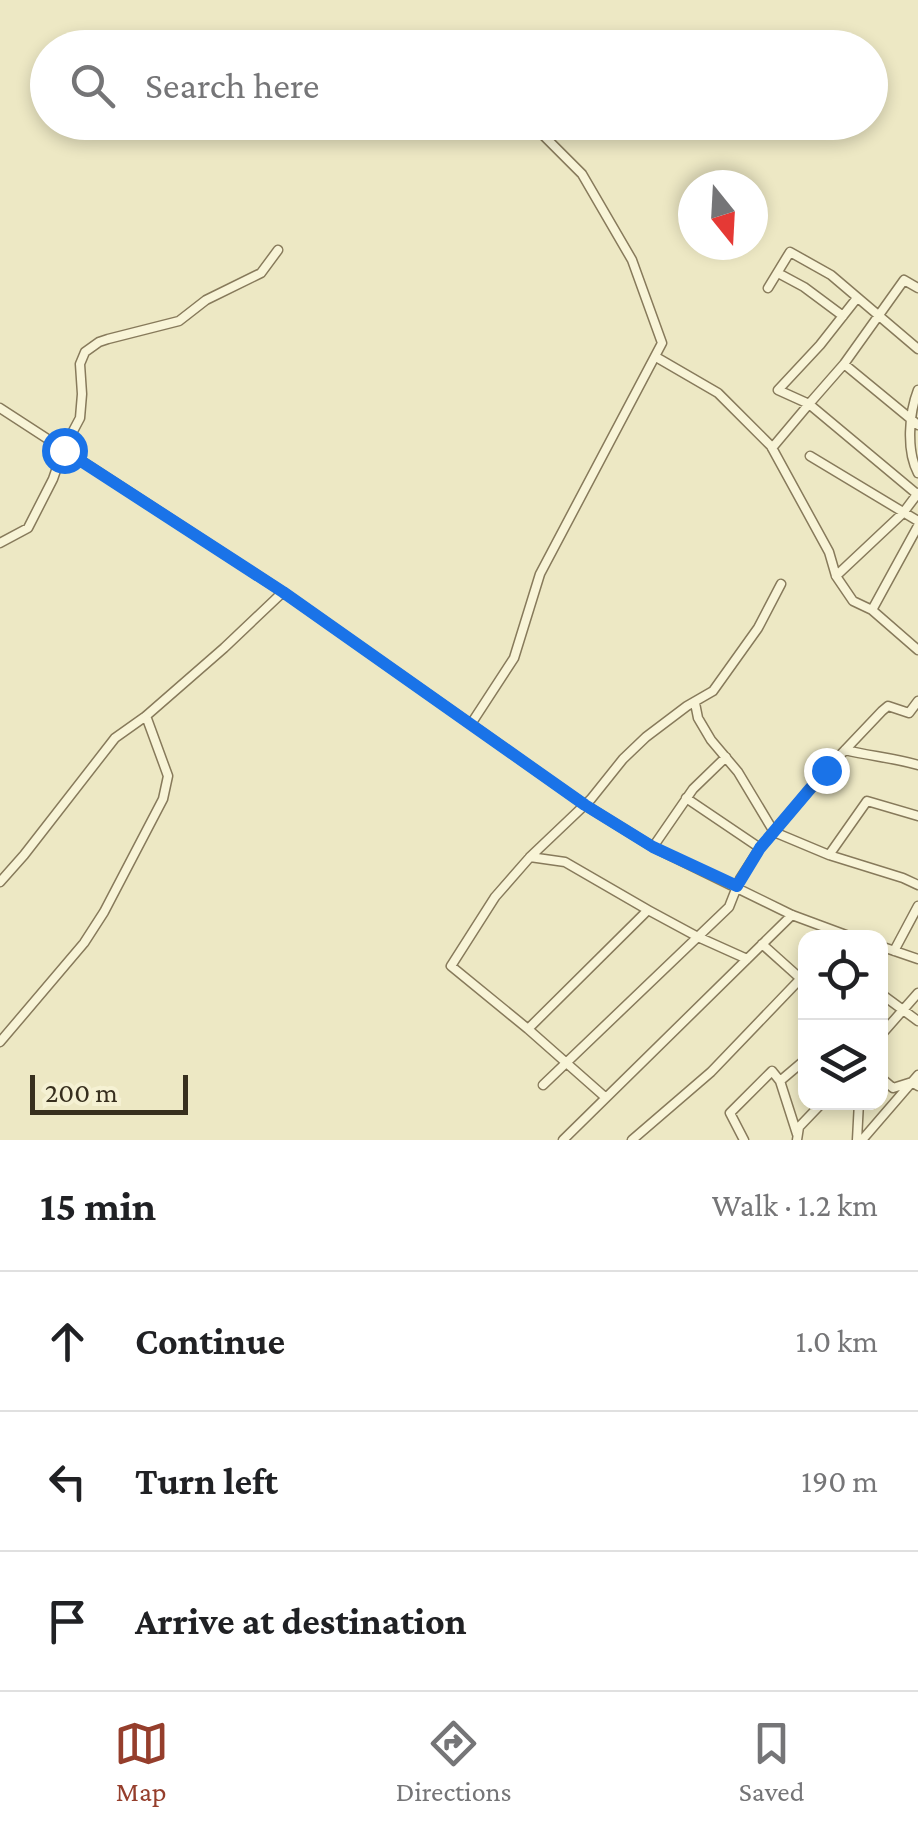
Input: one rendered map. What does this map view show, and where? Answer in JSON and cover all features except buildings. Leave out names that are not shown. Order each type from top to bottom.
[{"type":"street","points":[[471,724],[514,658],[540,574],[662,343],[632,260],[582,174],[548,140]]},
{"type":"street","points":[[0,543],[28,528],[54,479],[80,418],[80,364],[85,352],[99,342],[179,320],[206,300],[261,272],[278,250]]},
{"type":"street","points":[[768,288],[790,252],[831,275],[918,349]]},
{"type":"street","points":[[778,273],[843,316]]},
{"type":"street","points":[[772,448],[844,364],[904,280],[918,288]]},
{"type":"street","points":[[836,576],[918,494],[809,404],[778,390],[858,298]]},
{"type":"street","points":[[656,357],[718,392],[772,448],[829,552],[836,576],[853,601],[872,610],[918,650]]},
{"type":"street","points":[[844,364],[915,423]]},
{"type":"street","points":[[918,390],[912,407],[915,423],[911,444],[918,473]]},
{"type":"street","points":[[0,408],[283,592],[585,805],[653,847],[826,930]]},
{"type":"street","points":[[810,456],[918,524],[872,610]]},
{"type":"street","points":[[605,1097],[450,966],[495,897],[585,805],[623,759],[646,736],[712,691],[758,628],[782,584]]},
{"type":"street","points":[[0,882],[115,738],[146,716],[283,592]]},
{"type":"street","points":[[543,1086],[728,907],[760,848],[845,750],[887,707],[909,713],[918,700]]},
{"type":"street","points":[[694,703],[698,718],[738,772],[774,832],[918,885]]},
{"type":"street","points":[[0,1042],[84,943],[163,799],[168,776],[146,716]]},
{"type":"street","points":[[845,750],[918,765]]},
{"type":"street","points":[[653,847],[693,789],[726,758]]},
{"type":"street","points":[[686,798],[760,848]]},
{"type":"street","points":[[829,855],[868,801],[918,816]]},
{"type":"street","points":[[530,857],[565,862],[747,960]]},
{"type":"street","points":[[894,951],[918,906]]},
{"type":"street","points":[[528,1028],[648,910]]},
{"type":"street","points":[[563,1140],[792,915]]},
{"type":"street","points":[[762,944],[798,972]]},
{"type":"street","points":[[888,949],[918,959]]},
{"type":"street","points":[[632,1140],[711,1072],[798,981]]},
{"type":"street","points":[[888,1027],[918,993]]},
{"type":"street","points":[[888,999],[918,1021]]},
{"type":"street","points":[[780,1081],[798,1066]]},
{"type":"street","points":[[744,1140],[730,1114],[772,1071],[780,1081],[797,1137]]},
{"type":"street","points":[[888,1084],[893,1088],[916,1081]]},
{"type":"street","points":[[860,1140],[916,1081]]},
{"type":"street","points":[[797,1137],[799,1127],[815,1110]]},
{"type":"street","points":[[859,1110],[860,1140]]},
{"type":"route","points":[[64,450],[283,592],[585,805],[653,847],[737,886],[760,848],[826,770]]}]
